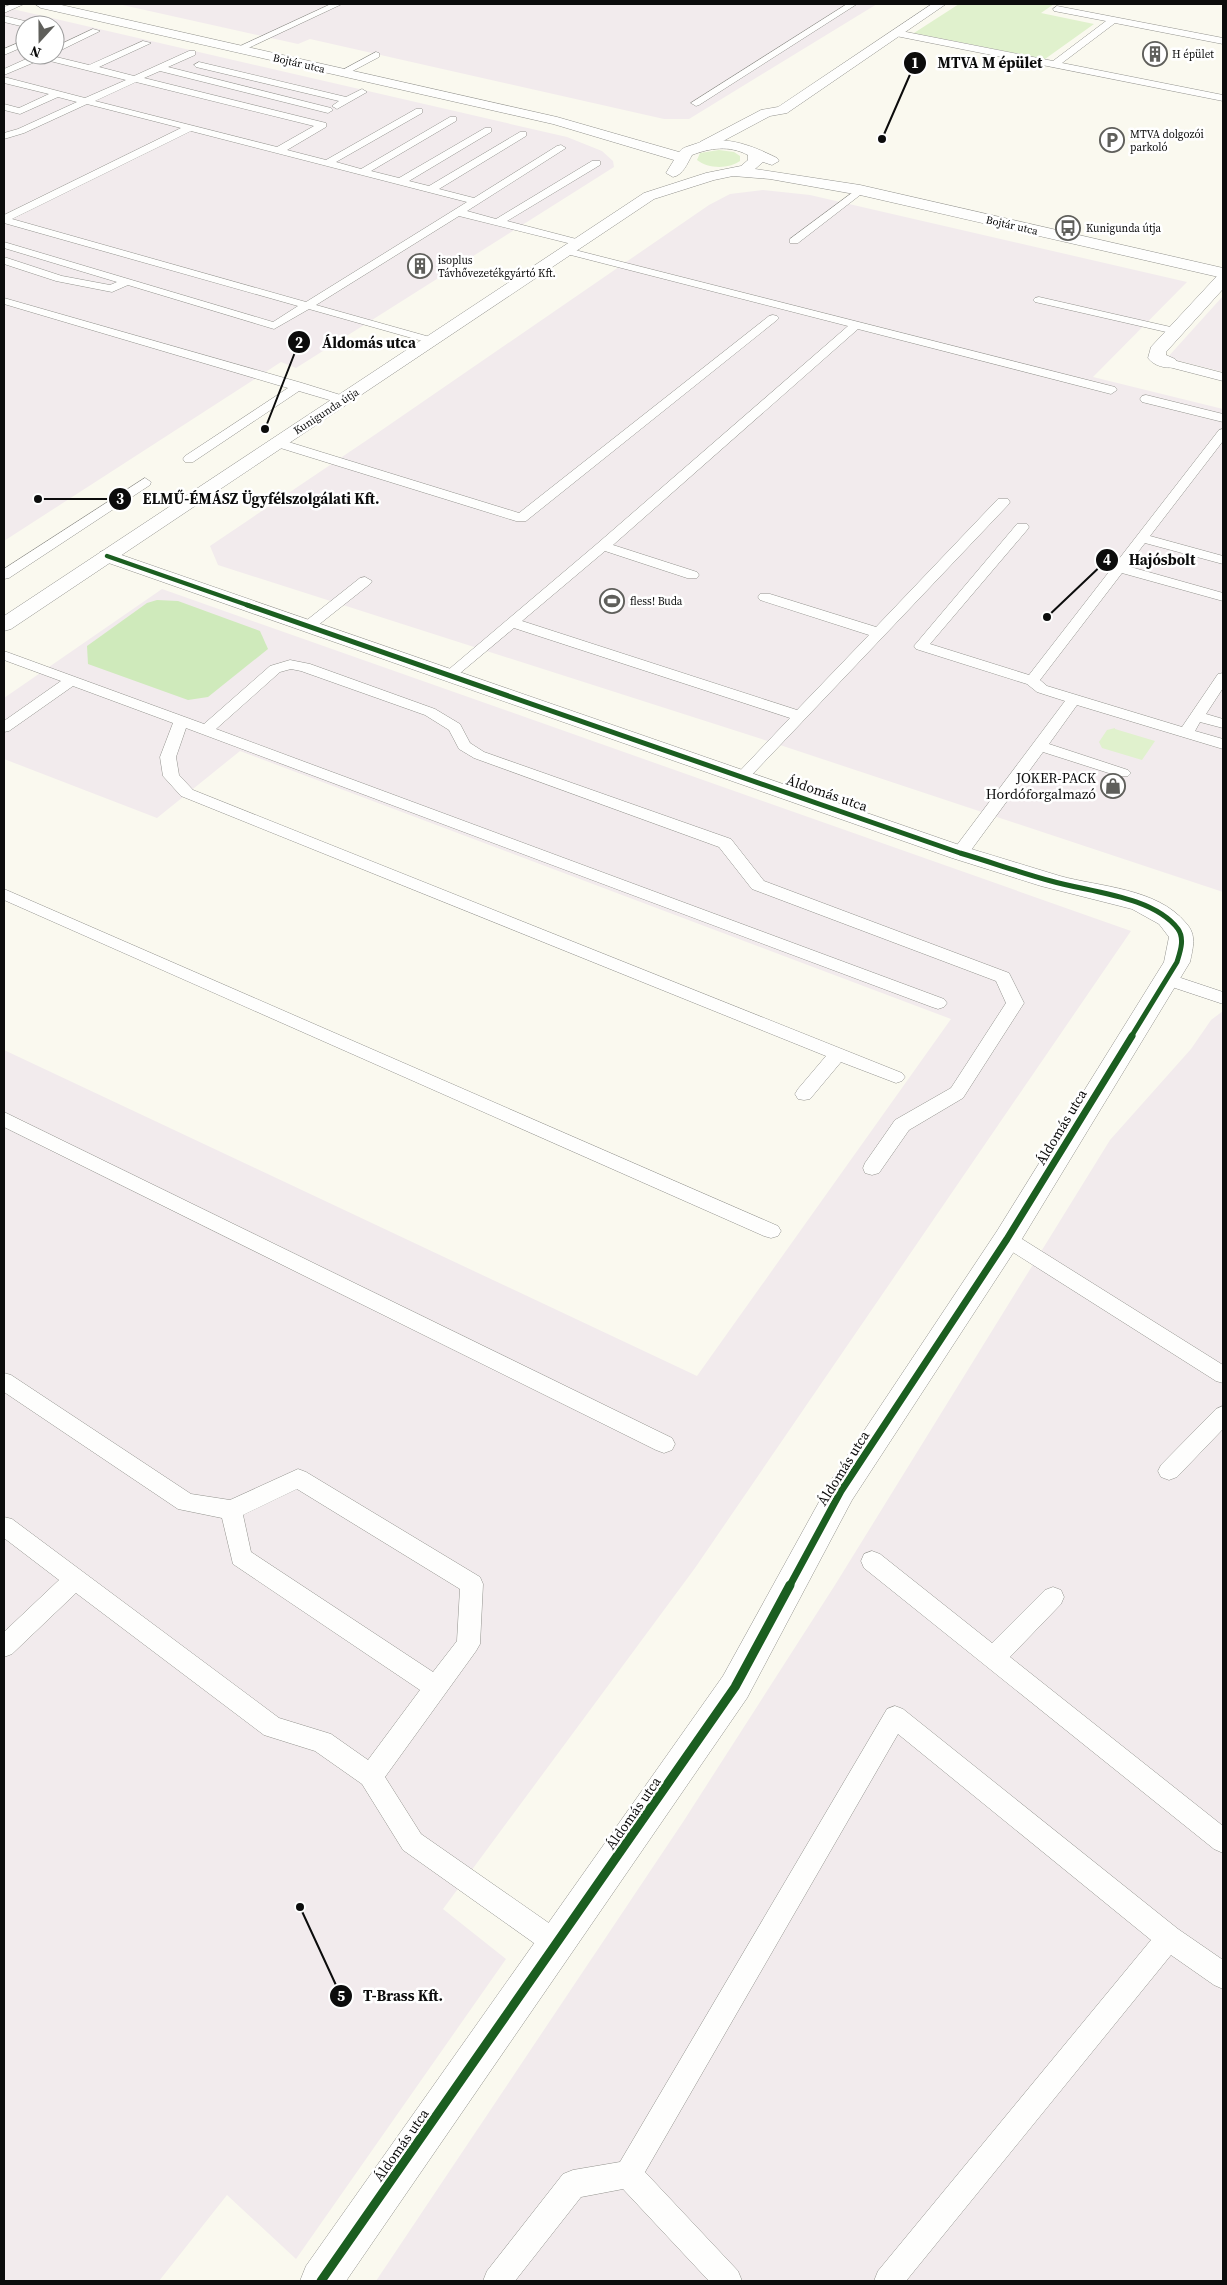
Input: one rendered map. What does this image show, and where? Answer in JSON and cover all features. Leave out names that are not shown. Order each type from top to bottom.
[{"type":"street","name":"Bojtár utca","points":[[41,4],[557,121],[665,140],[705,145],[736,146],[796,169],[843,182],[860,190]]},
{"type":"street","name":"Kunigunda útja","points":[[649,196],[653,188],[676,170],[687,150],[705,145],[766,114],[782,110],[940,4]]},
{"type":"street","name":"Kunigunda útja","points":[[4,626],[649,196],[701,178],[751,166],[756,162],[752,149],[752,140],[779,116],[782,110]]},
{"type":"street","name":"Bojtár utca","points":[[557,121],[682,158],[688,166],[696,169],[712,172],[770,175],[860,190],[1223,273]]},
{"type":"street","points":[[1169,364],[1157,358],[1157,351],[1223,279]]},
{"type":"street","name":"Áldomás utca","points":[[107,556],[960,853],[1064,885],[1119,898],[1146,907],[1166,917],[1179,930],[1183,942],[1177,962],[1007,1239],[841,1491],[735,1687],[558,1944],[321,2281]]},
{"type":"lane","points":[[4,10],[20,4]]},
{"type":"lane","points":[[239,49],[338,4]]},
{"type":"lane","points":[[696,103],[854,4]]},
{"type":"lane","points":[[1057,9],[1223,41]]},
{"type":"lane","points":[[1055,64],[1112,20]]},
{"type":"lane","points":[[65,45],[96,31]]},
{"type":"lane","points":[[896,33],[1223,98]]},
{"type":"lane","points":[[90,68],[146,43]]},
{"type":"lane","points":[[4,136],[21,131],[192,53]]},
{"type":"lane","points":[[342,73],[376,55]]},
{"type":"lane","points":[[69,62],[85,56]]},
{"type":"lane","points":[[178,60],[346,100]]},
{"type":"lane","points":[[65,61],[323,125],[278,151]]},
{"type":"lane","points":[[4,72],[20,65]]},
{"type":"lane","points":[[159,68],[328,110]]},
{"type":"lane","points":[[4,80],[475,202]]},
{"type":"lane","points":[[307,121],[362,92]]},
{"type":"lane","points":[[4,107],[20,111],[57,94]]},
{"type":"lane","points":[[328,164],[419,111]]},
{"type":"lane","points":[[362,172],[453,119]]},
{"type":"lane","points":[[4,220],[189,128]]},
{"type":"lane","points":[[400,182],[488,130]]},
{"type":"lane","points":[[430,190],[523,134]]},
{"type":"lane","points":[[4,245],[274,326],[561,148]]},
{"type":"lane","points":[[498,222],[596,163]]},
{"type":"lane","points":[[794,241],[860,190]]},
{"type":"lane","points":[[4,207],[20,212]]},
{"type":"lane","points":[[458,212],[498,222],[573,247],[706,286],[1111,390]]},
{"type":"lane","points":[[4,220],[433,341]]},
{"type":"lane","points":[[4,260],[60,278],[112,289],[127,282]]},
{"type":"lane","points":[[706,286],[730,283]]},
{"type":"lane","points":[[1039,300],[1175,331]]},
{"type":"lane","points":[[4,301],[343,400]]},
{"type":"lane","points":[[278,442],[521,518],[773,318]]},
{"type":"lane","points":[[448,676],[603,546],[857,324]]},
{"type":"lane","points":[[1169,364],[1223,377]]},
{"type":"lane","points":[[189,458],[298,386]]},
{"type":"lane","points":[[1146,398],[1223,418]]},
{"type":"lane","points":[[1032,681],[1223,433]]},
{"type":"lane","points":[[4,575],[145,482]]},
{"type":"lane","points":[[742,777],[1004,502]]},
{"type":"lane","points":[[1022,527],[921,646],[1032,681],[1042,689],[1223,744]]},
{"type":"lane","points":[[1141,538],[1223,560]]},
{"type":"lane","points":[[603,546],[692,575]]},
{"type":"lane","points":[[1118,568],[1223,597]]},
{"type":"lane","points":[[307,626],[365,581]]},
{"type":"lane","points":[[765,597],[878,633]]},
{"type":"lane","points":[[512,623],[799,716]]},
{"type":"lane","points":[[4,654],[938,1003]]},
{"type":"lane","points":[[206,730],[275,669],[290,664],[305,667],[430,712],[455,727],[464,746],[479,755],[725,843],[758,885],[1003,977],[1015,1003],[957,1093],[902,1125],[872,1168]]},
{"type":"lane","points":[[1186,732],[1223,677]]},
{"type":"lane","points":[[4,728],[72,680]]},
{"type":"lane","points":[[960,853],[1074,699]]},
{"type":"lane","points":[[1198,716],[1223,724]]},
{"type":"lane","points":[[181,720],[168,757],[170,776],[187,793],[896,1077]]},
{"type":"lane","points":[[1041,746],[1123,773]]},
{"type":"lane","points":[[4,894],[771,1231]]},
{"type":"lane","points":[[1166,979],[1223,998]]},
{"type":"lane","points":[[804,1094],[837,1054]]},
{"type":"lane","points":[[4,1119],[664,1444]]},
{"type":"lane","points":[[1007,1239],[1223,1375]]},
{"type":"lane","points":[[4,1381],[132,1468],[186,1502],[230,1510],[298,1478],[472,1584],[468,1644],[371,1776]]},
{"type":"lane","points":[[1169,1471],[1223,1415]]},
{"type":"lane","points":[[230,1510],[241,1557],[436,1687]]},
{"type":"lane","points":[[4,1526],[272,1727],[322,1742],[371,1776],[412,1842],[558,1944]]},
{"type":"lane","points":[[872,1561],[1223,1841]]},
{"type":"lane","points":[[4,1647],[74,1580]]},
{"type":"lane","points":[[993,1658],[1053,1597]]},
{"type":"lane","points":[[497,2281],[573,2184],[628,2174],[895,1717],[1169,1938],[1223,1976]]},
{"type":"lane","points":[[888,2281],[1169,1938]]},
{"type":"lane","points":[[628,2174],[728,2281]]},
{"type":"shaded area","points":[[118,4],[877,4],[689,119],[664,119],[310,39],[298,44]]},
{"type":"shaded area","points":[[4,7],[39,15],[15,15],[15,65],[65,65],[65,21],[567,137],[602,151],[613,161],[614,167],[296,368],[281,362],[4,541]]},
{"type":"shaded area","points":[[763,190],[810,195],[1187,282],[1093,377],[1223,409],[1223,892],[774,743],[218,565],[210,546],[709,205],[730,194]]},
{"type":"shaded area","points":[[1223,296],[1223,372],[1167,358]]},
{"type":"shaded area","points":[[162,589],[1131,931],[695,1568],[443,1909],[506,1959],[296,2259],[227,2195],[159,2281],[4,2281],[4,1050],[697,1376],[951,1019],[240,751],[157,818],[4,759],[4,698]]},
{"type":"shaded area","points":[[1223,1011],[1223,2281],[376,2281],[683,1822],[835,1585],[1110,1140],[1191,1049],[1211,1020]]},
{"type":"green space","points":[[959,4],[1054,4],[1041,13],[1094,24],[1045,59],[914,33]]},
{"type":"green space","points":[[719,150],[734,152],[740,156],[740,161],[735,164],[719,167],[707,165],[697,160],[700,153]]},
{"type":"green space","points":[[157,600],[178,601],[260,631],[268,649],[208,697],[188,700],[88,664],[87,646],[147,603]]},
{"type":"green space","points":[[1115,728],[1155,741],[1142,760],[1102,748],[1099,742],[1107,730]]},
{"type":"cycle path","points":[[107,556],[960,853],[1076,888],[1141,904],[1155,910],[1168,919],[1178,929],[1181,937],[1177,962],[1007,1239],[841,1491],[735,1687],[321,2281]]},
{"type":"place","name":"H épület","points":[[1155,54]]},
{"type":"place","name":"MTVA M épület","points":[[882,139]]},
{"type":"place","name":"MTVA dolgozói parkoló","points":[[1112,140]]},
{"type":"place","name":"Kunigunda útja","points":[[1068,228]]},
{"type":"place","name":"isoplus Távhővezetékgyártó Kft.","points":[[420,266]]},
{"type":"place","name":"Áldomás utca","points":[[265,429]]},
{"type":"place","name":"ELMŰ-ÉMÁSZ Ügyfélszolgálati Kft.","points":[[38,499]]},
{"type":"place","name":"fless! Buda","points":[[612,601]]},
{"type":"place","name":"Hajósbolt","points":[[1047,617]]},
{"type":"place","name":"JOKER-PACK Hordóforgalmazó","points":[[1113,786]]},
{"type":"place","name":"T-Brass Kft.","points":[[300,1907]]}]
